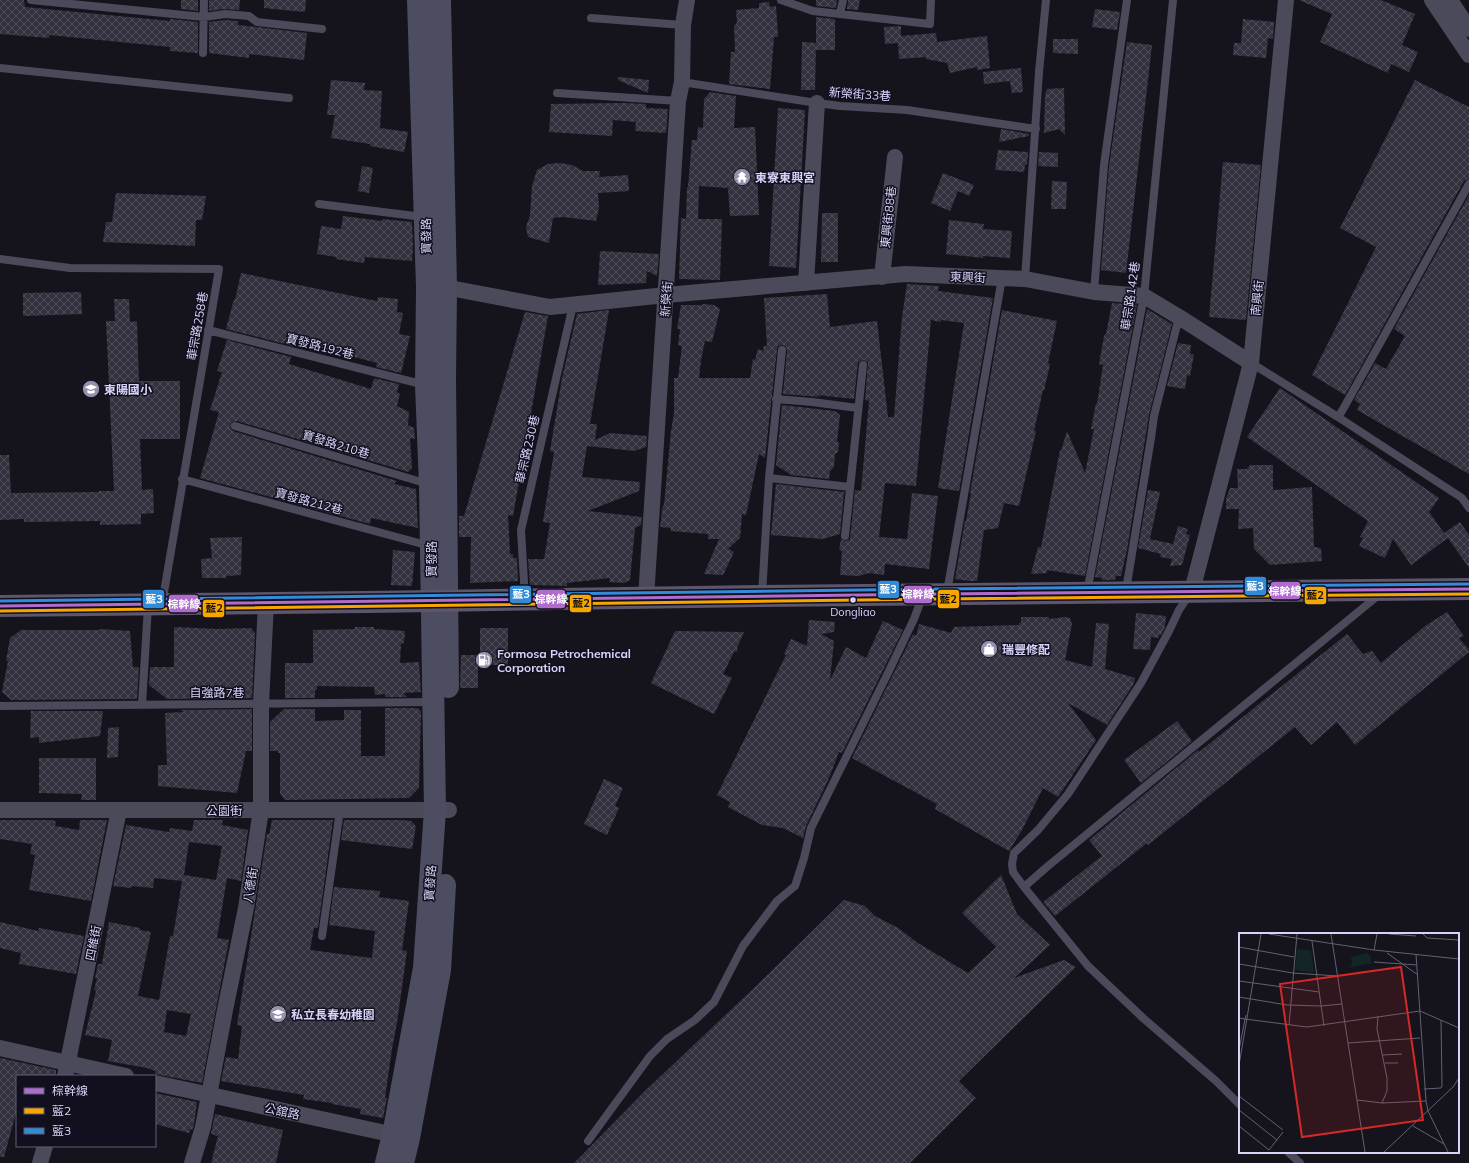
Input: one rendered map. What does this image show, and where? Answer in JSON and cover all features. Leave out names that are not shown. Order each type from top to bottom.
[{"type":"main road","name":"寶發路","points":[[418,0],[426,218],[437,287],[445,378],[439,601],[433,702],[442,810]]},
{"type":"main road","name":"寶發路","points":[[403,1163],[401,1136],[424,968],[442,810],[439,601],[430,547],[430,485],[426,385],[437,287],[440,0]]},
{"type":"main road","points":[[0,606],[1087,592],[1469,589]]},
{"type":"main road","name":"寶發路","points":[[386,1163],[401,1136]]},
{"type":"street","name":"新榮街","points":[[646,598],[678,101],[682,82],[683,25],[687,0]]},
{"type":"street","name":"南興街","points":[[1192,591],[1251,363],[1286,0]]},
{"type":"street","points":[[1432,0],[1469,55]]},
{"type":"street","points":[[1450,0],[1469,29]]},
{"type":"street","points":[[806,284],[817,102]]},
{"type":"street","name":"東興街88巷","points":[[882,277],[895,157]]},
{"type":"street","name":"東興街","points":[[437,287],[550,307],[666,295],[806,284],[905,274],[1024,279],[1094,292],[1144,296],[1180,317],[1251,363]]},
{"type":"street","name":"八德街","points":[[192,1163],[203,1127],[246,908],[261,810],[261,704],[266,603]]},
{"type":"street","name":"公園街","points":[[0,810],[442,810]]},
{"type":"street","name":"四維街","points":[[66,1070],[119,810]]},
{"type":"street","points":[[0,1048],[66,1070],[116,1075]]},
{"type":"street","name":"公舘路","points":[[156,1083],[401,1136]]},
{"type":"street","points":[[40,1163],[44,1147]]},
{"type":"lane","points":[[31,0],[204,17],[225,14],[249,16],[257,22],[322,29]]},
{"type":"lane","points":[[203,53],[204,0]]},
{"type":"lane","points":[[781,0],[813,11],[930,24],[931,0]]},
{"type":"lane","points":[[840,14],[843,0]]},
{"type":"lane","points":[[1024,279],[1039,72],[1046,0]]},
{"type":"lane","points":[[1094,292],[1104,165],[1127,0]]},
{"type":"lane","name":"華宗路142巷","points":[[1087,592],[1144,296],[1173,0]]},
{"type":"lane","points":[[591,18],[683,25]]},
{"type":"lane","points":[[0,68],[290,98]]},
{"type":"lane","name":"新榮街33巷","points":[[682,82],[840,106],[907,110],[1036,129]]},
{"type":"lane","points":[[557,94],[678,101]]},
{"type":"lane","points":[[1338,417],[1469,184]]},
{"type":"lane","points":[[318,204],[426,218]]},
{"type":"lane","name":"華宗路258巷","points":[[0,259],[70,268],[219,269],[182,479],[155,605],[142,704]]},
{"type":"lane","points":[[947,594],[1002,278]]},
{"type":"lane","name":"華宗路230巷","points":[[525,600],[521,530],[573,305]]},
{"type":"lane","points":[[1126,592],[1154,416],[1180,317]]},
{"type":"lane","name":"寶發路192巷","points":[[208,330],[426,385]]},
{"type":"lane","points":[[762,596],[769,478],[782,350]]},
{"type":"lane","points":[[1251,363],[1338,417],[1462,498],[1469,508]]},
{"type":"lane","points":[[845,536],[863,365]]},
{"type":"lane","points":[[776,399],[858,408]]},
{"type":"lane","name":"寶發路210巷","points":[[235,426],[430,485]]},
{"type":"lane","points":[[769,478],[850,486]]},
{"type":"lane","name":"寶發路212巷","points":[[182,479],[430,547]]},
{"type":"lane","points":[[1024,887],[1385,590]]},
{"type":"lane","points":[[1192,591],[1179,610],[1141,683],[1068,794],[1038,830],[1014,853],[1012,864],[1014,872],[1024,887],[1088,966],[1143,1018],[1216,1081],[1239,1104]]},
{"type":"lane","points":[[588,1141],[650,1056],[667,1039],[695,1020],[714,1002],[743,946],[777,901],[795,886],[804,858],[811,828],[892,666],[924,594]]},
{"type":"lane","name":"自強路7巷","points":[[0,706],[433,702]]},
{"type":"lane","points":[[322,936],[340,810]]},
{"type":"lane","points":[[1289,1153],[1300,1163]]},
{"type":"building","points":[[0,0],[24,0],[25,7],[170,21],[170,19],[198,22],[198,53],[170,51],[170,47],[49,35],[49,38],[0,34]]},
{"type":"building","points":[[181,0],[198,0],[198,11],[181,9]]},
{"type":"building","points":[[209,0],[240,0],[239,10],[224,9],[209,11]]},
{"type":"building","points":[[264,0],[306,0],[305,12],[264,8]]},
{"type":"building","points":[[816,0],[837,0],[836,8],[816,6]]},
{"type":"building","points":[[848,0],[860,0],[858,10],[847,9]]},
{"type":"building","points":[[1299,0],[1381,0],[1415,14],[1402,45],[1418,52],[1409,72],[1391,64],[1388,73],[1320,42],[1332,14]]},
{"type":"building","points":[[769,2],[770,7],[776,6],[778,37],[774,37],[770,89],[729,84],[731,52],[735,52],[734,26],[737,23],[736,10],[759,8],[759,3]]},
{"type":"building","points":[[1095,9],[1120,12],[1117,30],[1092,27]]},
{"type":"building","points":[[816,17],[835,19],[835,50],[816,50]]},
{"type":"building","points":[[1243,19],[1274,22],[1273,39],[1268,38],[1266,58],[1233,55],[1234,43],[1241,43]]},
{"type":"building","points":[[225,20],[238,21],[238,25],[307,33],[304,60],[249,54],[249,58],[209,53],[209,22]]},
{"type":"building","points":[[901,26],[901,36],[936,33],[937,42],[987,36],[990,68],[977,70],[977,67],[950,73],[947,63],[926,59],[926,57],[899,59],[898,43],[885,44],[884,27]]},
{"type":"building","points":[[1053,39],[1078,39],[1078,54],[1053,53]]},
{"type":"building","points":[[802,42],[816,43],[815,90],[801,90]]},
{"type":"building","points":[[1127,42],[1152,45],[1126,273],[1101,270],[1109,166]]},
{"type":"building","points":[[1021,68],[1023,92],[1012,93],[1010,81],[984,84],[983,72]]},
{"type":"building","points":[[618,77],[649,80],[648,93],[618,80]]},
{"type":"building","points":[[331,80],[365,83],[364,90],[382,91],[380,128],[408,132],[404,152],[370,146],[370,144],[331,138],[335,115],[327,115]]},
{"type":"building","points":[[1415,80],[1469,107],[1469,179],[1464,181],[1345,395],[1312,375],[1376,247],[1340,228]]},
{"type":"building","points":[[1064,88],[1065,135],[1059,129],[1044,133],[1045,95],[1047,89]]},
{"type":"building","points":[[710,92],[736,96],[734,128],[755,127],[759,215],[730,216],[728,188],[699,186],[698,219],[722,219],[720,280],[679,279],[681,218],[686,219],[687,187],[692,140],[697,140],[698,127],[703,128],[704,99]]},
{"type":"building","points":[[551,104],[646,104],[646,108],[668,109],[666,133],[635,131],[636,122],[613,120],[612,136],[549,132]]},
{"type":"building","points":[[778,108],[805,110],[796,268],[769,266]]},
{"type":"building","points":[[1001,129],[1029,134],[1029,136],[999,142]]},
{"type":"building","points":[[998,150],[1028,152],[1027,165],[1025,165],[1024,172],[995,170]]},
{"type":"building","points":[[1039,152],[1058,153],[1058,167],[1038,166]]},
{"type":"building","points":[[1223,162],[1261,165],[1246,320],[1209,317]]},
{"type":"building","points":[[560,163],[572,165],[583,171],[600,171],[599,177],[628,175],[629,191],[598,193],[599,207],[596,221],[563,217],[553,218],[549,243],[528,237],[526,227],[530,215],[532,186],[537,170],[548,164]]},
{"type":"building","points":[[362,166],[373,168],[369,193],[358,191]]},
{"type":"building","points":[[943,173],[974,185],[969,196],[958,191],[950,211],[931,203]]},
{"type":"building","points":[[1052,181],[1067,182],[1066,209],[1051,209]]},
{"type":"building","points":[[116,193],[206,196],[202,220],[196,220],[195,246],[103,242],[106,222],[112,222]]},
{"type":"building","points":[[1469,195],[1469,474],[1357,410],[1360,404],[1354,400],[1375,363],[1386,369],[1405,336],[1394,329]]},
{"type":"building","points":[[822,213],[838,213],[838,262],[821,262]]},
{"type":"building","points":[[343,216],[382,221],[382,219],[412,222],[412,261],[365,257],[364,263],[336,259],[337,257],[317,254],[321,226],[341,229]]},
{"type":"building","points":[[949,220],[984,224],[983,229],[1012,231],[1010,258],[983,256],[983,258],[946,254]]},
{"type":"building","points":[[600,251],[659,254],[657,276],[647,271],[646,283],[598,285]]},
{"type":"building","points":[[241,273],[377,301],[378,297],[398,299],[397,312],[403,313],[399,334],[410,336],[401,373],[376,367],[377,363],[294,341],[293,346],[226,329]]},
{"type":"building","points":[[907,284],[939,286],[938,291],[993,298],[959,491],[938,488],[964,323],[941,320],[941,322],[931,320],[916,486],[885,483],[879,537],[907,539],[912,493],[938,496],[929,569],[885,564],[884,575],[869,573],[859,576],[840,575],[842,551],[839,550],[841,539],[845,541],[850,539],[855,490],[861,491],[869,401],[865,400],[868,363],[864,360],[858,362],[854,399],[817,395],[820,397],[783,394],[787,351],[786,346],[782,345],[778,346],[777,349],[765,458],[759,454],[746,515],[742,514],[740,538],[728,549],[734,552],[723,575],[704,574],[719,539],[708,539],[708,534],[670,531],[671,528],[660,527],[664,505],[674,413],[674,378],[678,378],[682,346],[678,345],[680,329],[677,329],[681,305],[714,305],[720,309],[712,342],[705,341],[699,378],[750,378],[753,359],[755,360],[758,349],[763,351],[764,346],[767,346],[764,298],[827,294],[830,327],[877,321],[888,417],[894,417],[902,317]]},
{"type":"building","points":[[81,292],[82,314],[23,316],[23,293]]},
{"type":"building","points":[[114,299],[129,299],[130,322],[137,321],[139,381],[180,381],[180,439],[140,439],[142,490],[153,489],[154,513],[141,514],[141,524],[100,525],[100,521],[24,522],[24,519],[0,520],[0,455],[9,455],[11,493],[114,491],[106,321],[115,321]]},
{"type":"building","points":[[1112,303],[1137,305],[1085,576],[1047,570],[1047,573],[1031,574],[1038,547],[1041,547],[1060,450],[1061,451],[1067,431],[1085,473],[1094,429],[1091,429],[1096,403],[1097,404],[1103,365],[1099,364]]},
{"type":"building","points":[[1147,309],[1172,324],[1149,415],[1127,550],[1121,576],[1116,576],[1115,580],[1102,580],[1102,578],[1095,577]]},
{"type":"building","points":[[609,310],[590,424],[597,424],[595,440],[610,433],[647,436],[646,447],[634,451],[587,446],[582,477],[640,482],[639,491],[588,511],[642,517],[641,525],[635,528],[630,580],[624,583],[609,582],[610,578],[567,583],[567,586],[530,585],[528,559],[544,559],[550,523],[543,522],[554,452],[550,451],[562,378],[577,314]]},
{"type":"building","points":[[1002,310],[1057,321],[1048,363],[1050,364],[1034,431],[1036,431],[1019,506],[1004,503],[998,528],[984,530],[977,581],[955,579],[971,493]]},
{"type":"building","points":[[525,312],[548,316],[513,516],[508,515],[510,554],[513,554],[513,558],[517,558],[518,581],[470,583],[471,537],[459,537],[459,516],[464,516]]},
{"type":"building","points":[[227,340],[291,357],[289,364],[371,389],[374,378],[399,384],[397,392],[400,394],[397,406],[409,412],[408,425],[414,428],[415,439],[410,438],[412,468],[408,472],[237,421],[232,422],[230,427],[233,431],[397,481],[394,484],[416,489],[418,528],[371,518],[370,524],[200,478],[219,412],[210,410],[222,372],[217,371]]},
{"type":"building","points":[[1178,343],[1191,345],[1190,354],[1194,354],[1190,376],[1187,375],[1185,389],[1167,386]]},
{"type":"building","points":[[1280,388],[1439,498],[1429,512],[1444,533],[1460,522],[1469,535],[1469,568],[1448,538],[1411,565],[1393,539],[1385,558],[1359,546],[1363,538],[1360,537],[1368,521],[1247,437]]},
{"type":"building","points":[[782,405],[835,411],[840,415],[837,442],[839,442],[838,452],[835,454],[834,467],[830,471],[829,479],[791,475],[776,465]]},
{"type":"building","points":[[1250,465],[1273,465],[1273,490],[1312,487],[1314,547],[1321,548],[1322,561],[1270,565],[1254,549],[1253,528],[1238,529],[1239,509],[1226,509],[1226,499],[1230,488],[1238,488],[1237,469],[1247,469]]},
{"type":"building","points":[[776,484],[844,492],[840,534],[823,539],[771,535]]},
{"type":"building","points":[[1148,490],[1160,492],[1150,539],[1173,544],[1178,526],[1188,529],[1186,534],[1190,535],[1182,565],[1170,566],[1172,559],[1160,557],[1161,554],[1138,548]]},
{"type":"building","points":[[242,537],[241,575],[226,576],[226,578],[202,578],[201,559],[212,558],[210,538]]},
{"type":"building","points":[[393,550],[415,552],[412,586],[391,585]]},
{"type":"building","points":[[1447,612],[1464,636],[1459,638],[1469,652],[1355,745],[1337,722],[1311,745],[1295,727],[1148,845],[1147,843],[1055,916],[1043,902],[1102,856],[1089,840],[1198,750],[1199,752],[1347,634],[1363,654],[1372,651],[1381,663],[1425,626]]},
{"type":"building","points":[[1136,613],[1166,616],[1165,627],[1161,635],[1159,635],[1159,638],[1151,637],[1150,650],[1133,649]]},
{"type":"building","points":[[1021,617],[1049,617],[1049,619],[1065,617],[1070,618],[1072,624],[1065,660],[1092,667],[1096,623],[1109,624],[1105,669],[1135,678],[1133,685],[1107,725],[1068,703],[1096,740],[1058,797],[1043,788],[1022,830],[1009,851],[935,809],[937,804],[852,758],[913,634],[916,636],[919,624],[951,633],[954,627],[1019,625],[1019,623],[1021,623]]},
{"type":"building","points":[[809,620],[835,622],[834,632],[821,634],[834,641],[830,680],[846,647],[866,658],[883,621],[903,630],[842,753],[839,752],[829,778],[806,826],[803,838],[783,828],[762,825],[728,807],[730,802],[717,795],[786,655],[784,654],[791,639],[807,646]]},
{"type":"building","points":[[174,627],[217,629],[251,628],[255,633],[252,698],[167,699],[149,685],[150,667],[174,667]]},
{"type":"building","points":[[355,627],[374,627],[374,629],[405,631],[404,643],[401,644],[400,663],[419,662],[421,692],[403,693],[407,697],[385,697],[385,694],[375,695],[374,687],[317,686],[317,690],[315,690],[315,698],[285,698],[285,663],[313,663],[313,630],[355,629]]},
{"type":"building","name":"Formosa Petrochemical Corporation","points":[[480,628],[508,628],[508,665],[480,665]]},
{"type":"building","points":[[99,629],[130,631],[133,667],[139,667],[137,699],[11,700],[2,692],[8,661],[6,661],[10,638],[21,630]]},
{"type":"building","points":[[675,631],[744,632],[737,648],[738,651],[734,652],[723,674],[732,678],[714,714],[651,683]]},
{"type":"building","points":[[461,655],[478,655],[478,688],[460,688]]},
{"type":"building","points":[[385,708],[417,708],[421,711],[419,788],[409,798],[285,800],[280,794],[280,753],[278,753],[278,751],[270,751],[270,722],[284,709],[315,709],[315,721],[344,720],[344,710],[361,710],[361,756],[385,756]]},
{"type":"building","points":[[252,709],[252,751],[246,751],[237,793],[158,786],[158,765],[167,765],[165,713],[184,712],[181,710]]},
{"type":"building","points":[[31,711],[103,711],[100,736],[39,743],[39,737],[30,738]]},
{"type":"building","points":[[1177,721],[1192,741],[1141,783],[1124,760]]},
{"type":"building","points":[[119,727],[118,757],[107,758],[108,728]]},
{"type":"building","points":[[39,758],[96,758],[96,800],[81,800],[82,794],[39,793]]},
{"type":"building","points":[[604,779],[623,788],[615,806],[619,808],[607,835],[584,824]]},
{"type":"building","points":[[0,820],[50,820],[56,821],[55,826],[79,830],[80,820],[107,820],[91,901],[29,890],[35,855],[30,854],[32,844],[0,839]]},
{"type":"building","points":[[194,820],[223,820],[222,825],[248,830],[241,881],[227,878],[217,938],[229,940],[202,1083],[155,1074],[155,1071],[147,1068],[108,1061],[112,1040],[85,1035],[96,991],[94,990],[97,978],[95,978],[98,964],[102,964],[109,922],[140,928],[140,930],[151,932],[138,996],[159,1000],[170,936],[173,936],[182,881],[154,878],[153,888],[113,886],[126,825],[169,832],[170,828],[192,831]],"holes":[[[189,842],[222,846],[216,880],[184,875]],[[167,1010],[191,1014],[186,1036],[164,1032]]]},
{"type":"building","points":[[272,820],[333,820],[318,928],[314,928],[310,950],[372,958],[375,931],[329,925],[334,887],[380,891],[379,897],[409,901],[402,950],[407,951],[383,1118],[360,1114],[361,1109],[303,1099],[304,1095],[221,1081],[226,1057],[238,1059],[242,1026],[237,1025],[267,834],[269,834]]},
{"type":"building","points":[[344,820],[411,821],[416,826],[412,849],[341,840]]},
{"type":"building","points":[[1001,875],[1017,914],[1050,945],[1014,978],[1064,960],[1076,967],[959,1081],[976,1098],[910,1163],[574,1163],[647,1089],[844,900],[865,906],[875,916],[898,928],[918,943],[968,973],[996,947],[962,913]]},
{"type":"building","points":[[0,922],[38,931],[39,928],[84,936],[76,974],[19,964],[21,953],[0,948]]},
{"type":"building","points":[[0,1058],[56,1070],[56,1075],[16,1075],[16,1113],[4,1157],[0,1157]]},
{"type":"building","points":[[156,1093],[197,1102],[194,1125],[192,1130],[190,1129],[189,1133],[156,1124]]},
{"type":"building","points":[[215,1114],[283,1130],[276,1163],[211,1163],[218,1136],[211,1134]]},
{"type":"transit line","name":"藍3","points":[[0,601],[1469,584]]},
{"type":"transit line","name":"棕幹線","points":[[0,606],[1469,589]]},
{"type":"transit line","name":"藍2","points":[[0,611],[1469,594]]},
{"type":"place","name":"東寮東興宮","points":[[742,177]]},
{"type":"place","name":"東陽國小","points":[[91,389]]},
{"type":"place","name":"Dongliao","points":[[853,600]]},
{"type":"place","name":"瑞豐修配","points":[[989,649]]},
{"type":"place","name":"Formosa Petrochemical Corporation","points":[[484,660]]},
{"type":"place","name":"私立長春幼稚園","points":[[278,1014]]}]
